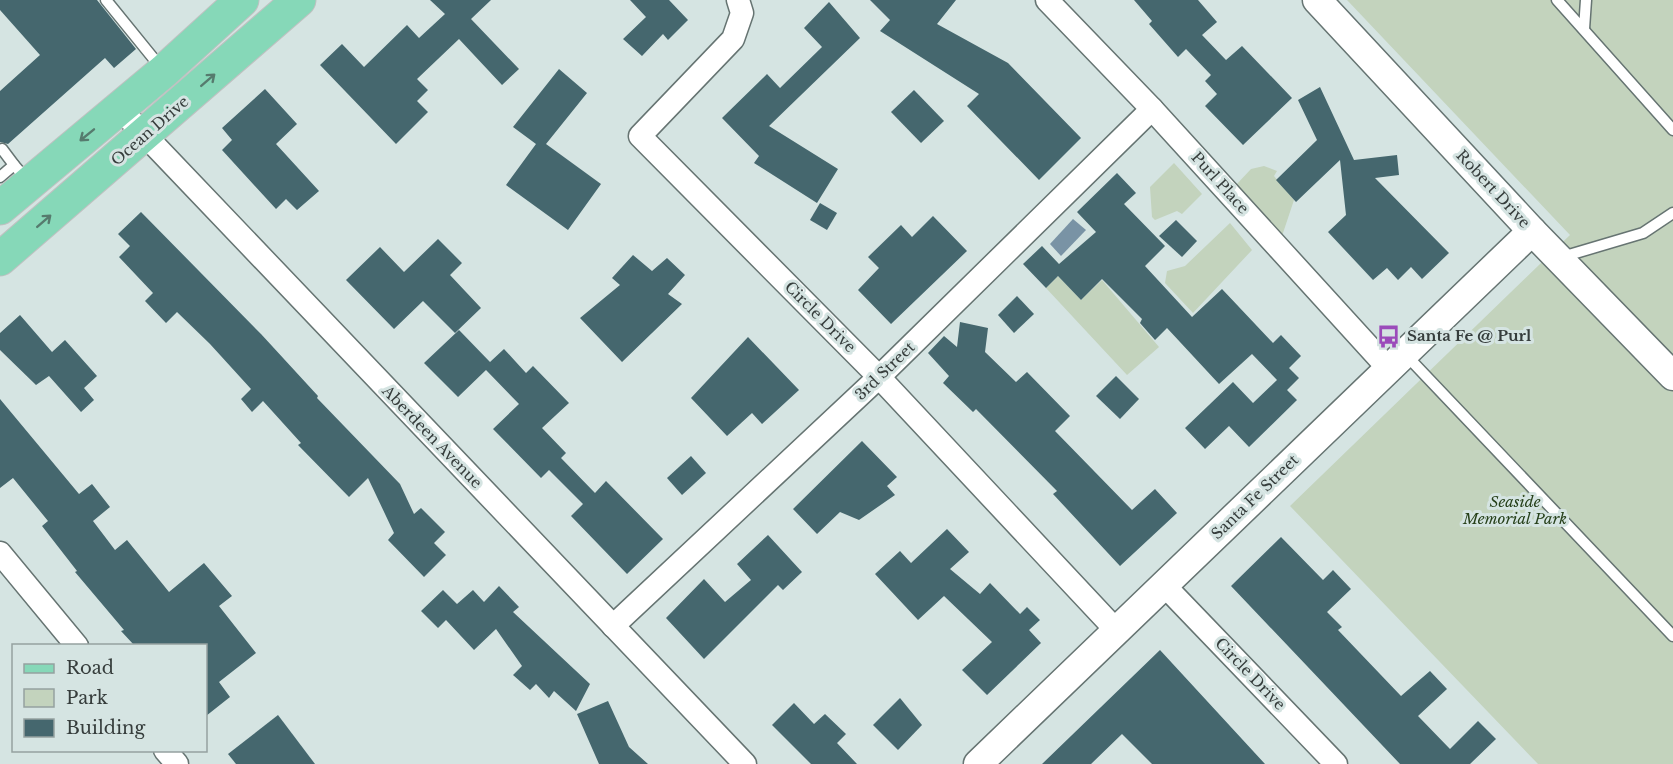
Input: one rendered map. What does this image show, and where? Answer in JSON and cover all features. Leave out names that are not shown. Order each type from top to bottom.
[{"type":"main road","points":[[0,208],[14,175],[120,109],[242,0]]},
{"type":"main road","name":"Ocean Drive","points":[[0,259],[299,0]]},
{"type":"street","name":"Circle Drive","points":[[738,0],[742,13],[733,39],[640,136],[879,377],[1115,629]]},
{"type":"street","name":"Purl Place","points":[[1047,0],[1397,362]]},
{"type":"street","name":"Robert Drive","points":[[1317,0],[1532,231],[1673,376]]},
{"type":"street","name":"Aberdeen Avenue","points":[[120,109],[745,764]]},
{"type":"street","name":"3rd Street","points":[[613,626],[879,377],[1152,109]]},
{"type":"street","name":"Santa Fe Street","points":[[978,764],[1115,629],[1164,585],[1532,231]]},
{"type":"street","points":[[0,553],[76,644]]},
{"type":"street","name":"Circle Drive","points":[[1164,585],[1336,764]]},
{"type":"street","points":[[167,752],[177,764]]},
{"type":"lane","points":[[106,0],[164,71]]},
{"type":"lane","points":[[1557,0],[1673,130]]},
{"type":"lane","points":[[1584,29],[1586,0]]},
{"type":"lane","points":[[2,149],[14,175]]},
{"type":"lane","points":[[1559,258],[1643,233],[1673,213]]},
{"type":"lane","points":[[1397,362],[1673,636]]},
{"type":"green space","name":"Seaside Memorial Park","points":[[1347,0],[1673,0],[1673,764],[1538,764],[1290,506],[1570,235]]},
{"type":"green space","points":[[1174,163],[1202,194],[1182,214],[1177,211],[1155,220],[1152,217],[1150,187]]},
{"type":"green space","points":[[1264,166],[1277,171],[1274,176],[1294,200],[1282,236],[1235,186],[1251,169]]},
{"type":"green space","points":[[1230,223],[1252,250],[1193,313],[1165,283],[1167,271],[1185,266]]},
{"type":"green space","points":[[1058,276],[1081,300],[1102,280],[1159,347],[1127,375],[1046,288]]},
{"type":"water","points":[[1073,219],[1086,230],[1061,256],[1050,244]]},
{"type":"building","points":[[0,0],[97,0],[136,49],[114,68],[105,58],[8,144],[0,142],[0,91],[40,55],[0,10]]},
{"type":"building","points":[[430,0],[491,0],[471,19],[519,69],[502,85],[459,39],[417,79],[428,90],[417,101],[428,112],[396,144],[320,65],[342,44],[364,67],[407,25],[419,38],[445,14]]},
{"type":"building","points":[[630,0],[669,0],[688,20],[668,40],[663,34],[642,56],[623,39],[646,17]]},
{"type":"building","points":[[870,0],[956,0],[937,24],[1008,63],[1081,138],[1039,180],[967,106],[979,94],[880,31],[890,20]]},
{"type":"building","points":[[1134,0],[1198,0],[1217,22],[1202,35],[1226,60],[1242,46],[1292,98],[1243,145],[1205,106],[1217,94],[1205,81],[1211,75],[1186,49],[1178,57],[1149,24],[1152,21]]},
{"type":"building","points":[[829,2],[860,38],[769,126],[838,169],[817,203],[754,163],[759,156],[722,118],[767,74],[780,88],[822,47],[804,28]]},
{"type":"building","points":[[559,69],[587,93],[546,144],[601,184],[568,230],[506,185],[536,144],[513,127]]},
{"type":"building","points":[[1320,87],[1354,160],[1397,155],[1399,175],[1375,178],[1449,253],[1422,279],[1411,267],[1398,280],[1387,268],[1373,280],[1328,232],[1346,215],[1340,160],[1296,202],[1276,180],[1317,140],[1298,100]]},
{"type":"building","points":[[265,89],[297,124],[276,144],[319,191],[297,210],[286,199],[276,209],[222,150],[232,140],[222,128]]},
{"type":"building","points":[[914,90],[944,121],[921,143],[891,112]]},
{"type":"building","points":[[1117,173],[1136,193],[1124,204],[1165,246],[1145,266],[1192,317],[1222,289],[1273,343],[1281,335],[1301,356],[1289,368],[1299,378],[1287,390],[1297,400],[1249,447],[1229,426],[1205,449],[1185,428],[1233,382],[1253,403],[1277,380],[1252,354],[1219,384],[1167,328],[1155,340],[1140,323],[1142,319],[1102,279],[1081,300],[1058,276],[1046,288],[1023,264],[1042,246],[1059,264],[1096,232],[1077,212]]},
{"type":"building","points":[[820,203],[837,213],[827,230],[810,220]]},
{"type":"building","points":[[141,212],[261,334],[318,396],[317,398],[400,484],[414,514],[421,508],[445,532],[434,543],[446,555],[424,577],[388,540],[394,533],[368,478],[349,497],[298,445],[301,443],[263,401],[252,412],[241,399],[251,389],[177,312],[166,323],[145,301],[153,293],[119,257],[130,246],[118,234]]},
{"type":"building","points":[[933,216],[967,251],[891,324],[858,290],[879,268],[868,257],[901,225],[912,237]]},
{"type":"building","points":[[1176,220],[1197,241],[1182,257],[1159,236]]},
{"type":"building","points":[[438,239],[462,263],[450,275],[481,308],[455,333],[423,301],[394,329],[346,280],[380,247],[404,272]]},
{"type":"building","points":[[633,255],[652,271],[667,258],[685,275],[668,294],[682,304],[622,362],[580,318],[620,285],[612,278]]},
{"type":"building","points":[[1017,296],[1034,314],[1014,333],[998,315]]},
{"type":"building","points":[[20,315],[52,352],[65,340],[97,376],[84,388],[94,400],[81,412],[49,376],[36,385],[0,350],[0,333]]},
{"type":"building","points":[[960,322],[988,328],[985,352],[1016,382],[1027,372],[1070,416],[1055,431],[1132,510],[1155,489],[1177,513],[1120,566],[1053,494],[1057,491],[976,409],[973,412],[943,383],[949,376],[928,353],[944,336],[957,347]]},
{"type":"building","points":[[459,330],[490,362],[504,349],[526,373],[533,366],[569,403],[542,428],[566,453],[561,458],[595,493],[606,481],[663,539],[627,574],[571,516],[583,504],[549,470],[541,478],[493,429],[519,404],[486,370],[458,397],[424,363]]},
{"type":"building","points":[[748,337],[799,390],[762,424],[752,413],[727,436],[691,398]]},
{"type":"building","points":[[1116,376],[1139,399],[1120,419],[1096,396]]},
{"type":"building","points":[[0,399],[79,494],[92,484],[110,507],[93,521],[115,550],[127,540],[169,592],[204,563],[232,596],[219,606],[256,653],[219,682],[230,697],[207,715],[207,644],[133,644],[75,572],[77,571],[42,526],[48,521],[13,478],[0,488]]},
{"type":"building","points":[[862,441],[897,477],[887,486],[895,495],[859,520],[840,512],[817,534],[793,509]]},
{"type":"building","points":[[691,456],[706,473],[682,495],[667,478]]},
{"type":"building","points":[[947,529],[969,552],[950,569],[980,594],[990,583],[1020,614],[1027,607],[1040,620],[1029,630],[1041,643],[987,695],[962,670],[992,642],[944,596],[918,620],[875,574],[900,551],[911,563]]},
{"type":"building","points":[[768,535],[802,572],[783,590],[778,585],[704,659],[666,618],[704,579],[725,602],[751,580],[737,564]]},
{"type":"building","points":[[1281,537],[1323,580],[1333,570],[1351,589],[1327,612],[1342,627],[1338,630],[1401,696],[1430,671],[1447,689],[1418,716],[1450,749],[1478,721],[1496,739],[1470,764],[1400,764],[1231,586]]},
{"type":"building","points":[[499,586],[519,607],[513,612],[590,684],[576,711],[554,691],[549,698],[536,684],[530,690],[513,675],[522,666],[496,629],[474,650],[446,620],[438,628],[421,611],[443,590],[457,604],[473,590],[484,602]]},
{"type":"building","points":[[1160,650],[1265,764],[1152,764],[1122,734],[1091,764],[1042,764]]},
{"type":"building","points":[[900,698],[922,725],[898,750],[873,725]]},
{"type":"building","points":[[608,701],[629,747],[648,764],[599,764],[577,714]]},
{"type":"building","points":[[794,703],[814,724],[825,714],[846,734],[837,743],[857,764],[811,764],[772,725]]},
{"type":"building","points":[[278,715],[315,764],[236,764],[228,754]]},
{"type":"place","name":"Santa Fe @ Purl","points":[[1389,336]]}]
